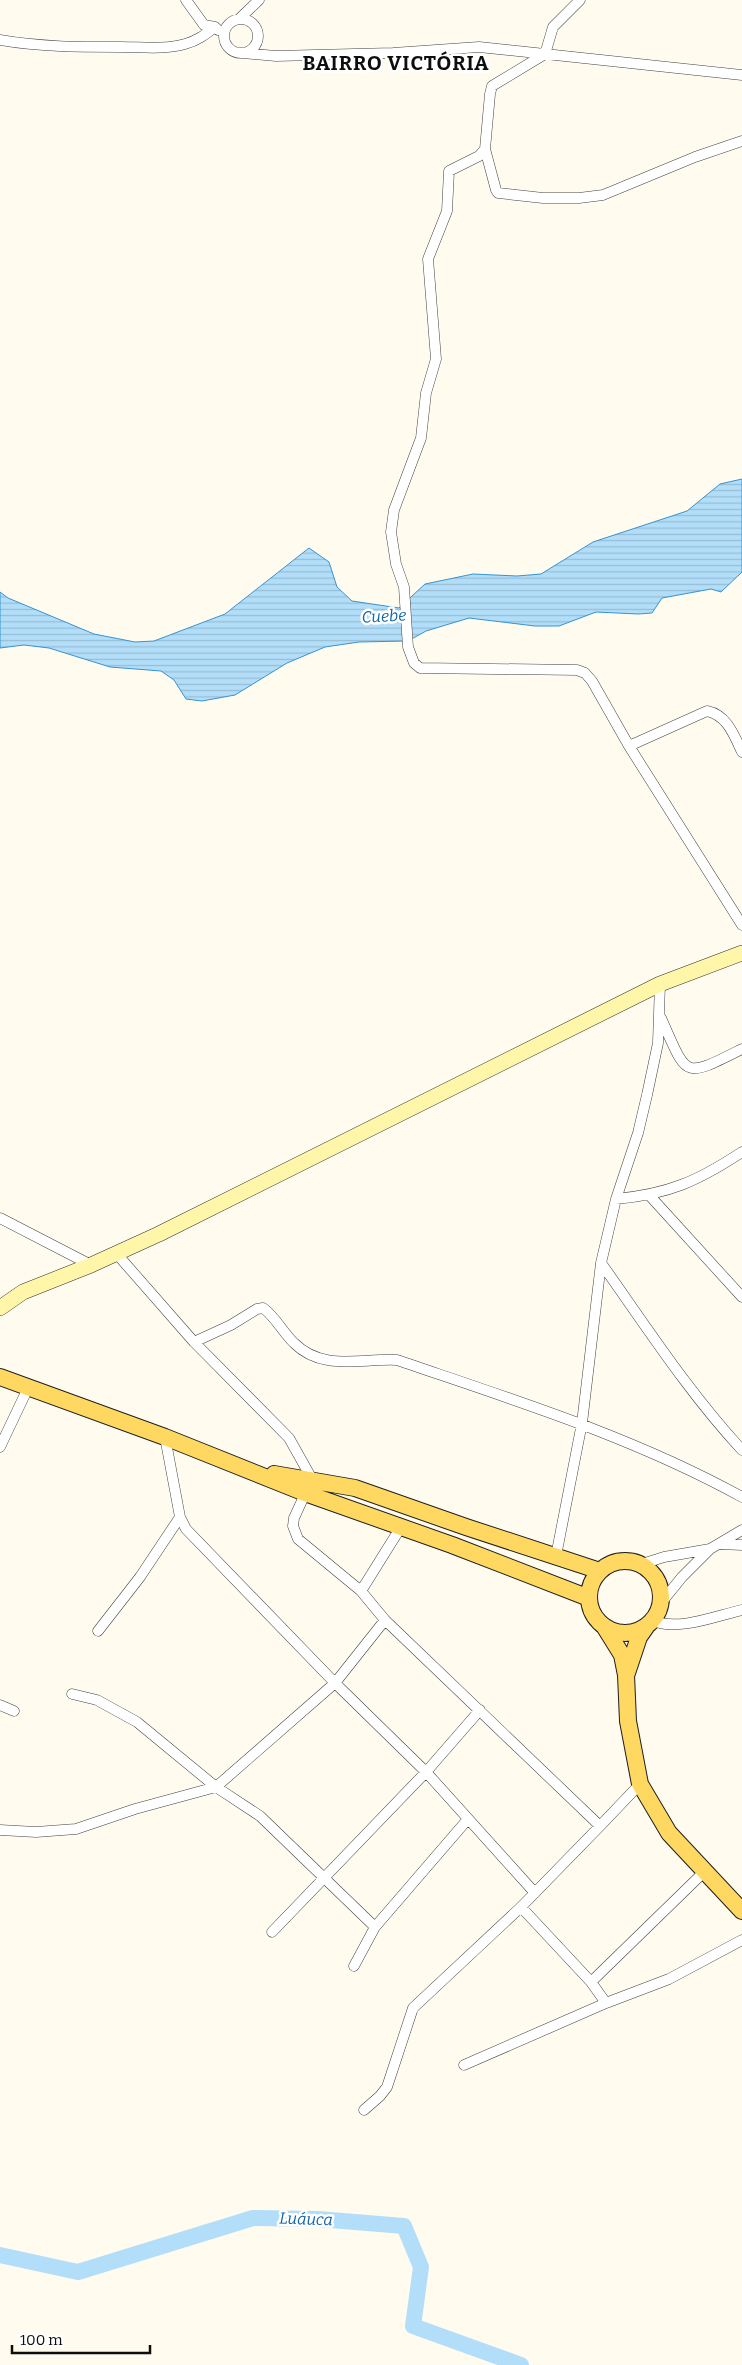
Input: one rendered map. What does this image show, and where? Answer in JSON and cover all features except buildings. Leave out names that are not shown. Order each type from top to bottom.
[{"type":"main road","points":[[0,1308],[23,1292],[116,1254],[660,984],[742,953]]},
{"type":"main road","points":[[0,1377],[165,1436],[252,1471],[309,1486],[401,1527],[589,1598]]},
{"type":"main road","points":[[309,1486],[355,1488],[466,1528],[600,1571]]},
{"type":"main road","points":[[626,1675],[639,1637],[661,1603],[661,1592],[658,1580],[651,1571],[642,1564],[631,1560],[620,1560],[600,1571],[592,1583],[589,1598],[591,1609],[622,1655],[626,1675],[628,1721],[640,1784],[669,1833],[742,1910]]},
{"type":"main road","points":[[604,1626],[617,1632],[632,1633],[649,1624]]},
{"type":"street","points":[[186,0],[204,25],[215,27],[224,36],[230,49],[243,53],[276,56],[393,53],[479,47],[742,75]]},
{"type":"street","points":[[224,36],[230,23],[240,19],[259,0]]},
{"type":"street","points":[[243,53],[256,46],[259,0]]},
{"type":"street","points":[[580,0],[552,27],[545,54],[492,86],[485,149],[498,193],[543,198],[579,198],[603,195],[694,158],[742,141]]},
{"type":"street","points":[[240,19],[249,21],[276,56]]},
{"type":"street","points":[[0,40],[21,44],[76,47],[161,48],[185,44],[199,38],[215,27]]},
{"type":"street","points":[[485,149],[478,156],[449,171],[447,211],[428,259],[436,359],[426,393],[421,438],[394,510],[391,532],[396,564],[404,587],[408,647],[414,663],[420,668],[432,670],[577,670],[585,674],[592,681],[629,746],[742,925]]},
{"type":"street","points":[[629,746],[706,711],[720,716],[728,724],[742,752]]},
{"type":"street","points":[[556,1556],[582,1423],[601,1263],[616,1199],[638,1133],[658,1043],[660,984]]},
{"type":"street","points":[[659,1015],[680,1060],[685,1066],[692,1069],[702,1069],[742,1048]]},
{"type":"street","points":[[616,1199],[650,1196],[684,1186],[742,1152]]},
{"type":"street","points":[[650,1196],[742,1297]]},
{"type":"street","points":[[0,1218],[92,1265]]},
{"type":"street","points":[[116,1254],[194,1342],[289,1438],[309,1486],[294,1518],[293,1526],[298,1539],[361,1590],[385,1620],[600,1826]]},
{"type":"street","points":[[601,1263],[724,1431],[742,1450]]},
{"type":"street","points":[[194,1342],[263,1308],[294,1343],[309,1356],[319,1360],[366,1363],[381,1359],[397,1360],[582,1423],[696,1472],[742,1496]]},
{"type":"street","points":[[0,1447],[28,1388]]},
{"type":"street","points":[[165,1436],[180,1517],[186,1529],[335,1683],[426,1772],[535,1893]]},
{"type":"street","points":[[98,1631],[140,1577],[180,1517]]},
{"type":"street","points":[[361,1590],[401,1527]]},
{"type":"street","points":[[661,1603],[682,1577],[710,1550],[742,1530]]},
{"type":"street","points":[[720,1544],[742,1545]]},
{"type":"street","points":[[642,1564],[664,1557],[710,1550]]},
{"type":"street","points":[[649,1624],[683,1623],[742,1610]]},
{"type":"street","points":[[0,1830],[36,1832],[76,1830],[135,1809],[216,1787],[335,1683],[385,1620]]},
{"type":"street","points":[[72,1694],[97,1700],[137,1722],[216,1787],[260,1816],[324,1880],[376,1927]]},
{"type":"street","points":[[0,1705],[14,1711]]},
{"type":"street","points":[[272,1932],[426,1772],[480,1710]]},
{"type":"street","points":[[364,2110],[387,2087],[413,2008],[521,1907],[640,1784]]},
{"type":"street","points":[[354,1966],[376,1927],[468,1819]]},
{"type":"street","points":[[590,1982],[704,1872]]},
{"type":"street","points":[[521,1907],[590,1982],[606,2003]]},
{"type":"street","points":[[464,2065],[606,2003],[669,1979],[742,1940]]},
{"type":"water","name":"Cuebe","points":[[742,479],[742,572],[721,592],[711,589],[662,598],[652,613],[596,612],[559,626],[535,626],[469,618],[426,631],[408,641],[359,642],[325,647],[287,663],[235,695],[202,701],[186,699],[174,680],[161,671],[110,667],[49,648],[24,645],[0,648],[0,592],[8,598],[94,634],[135,642],[154,641],[225,614],[309,548],[329,562],[337,587],[352,601],[399,608],[425,584],[473,574],[517,576],[541,574],[593,542],[687,511],[720,484]]},
{"type":"waterway","name":"Luáuca","points":[[0,2255],[78,2272],[253,2218],[318,2219],[404,2226],[421,2267],[413,2326],[521,2365]]},
{"type":"district","name":"BAIRRO VICTÓRIA","points":[[396,63]]}]
